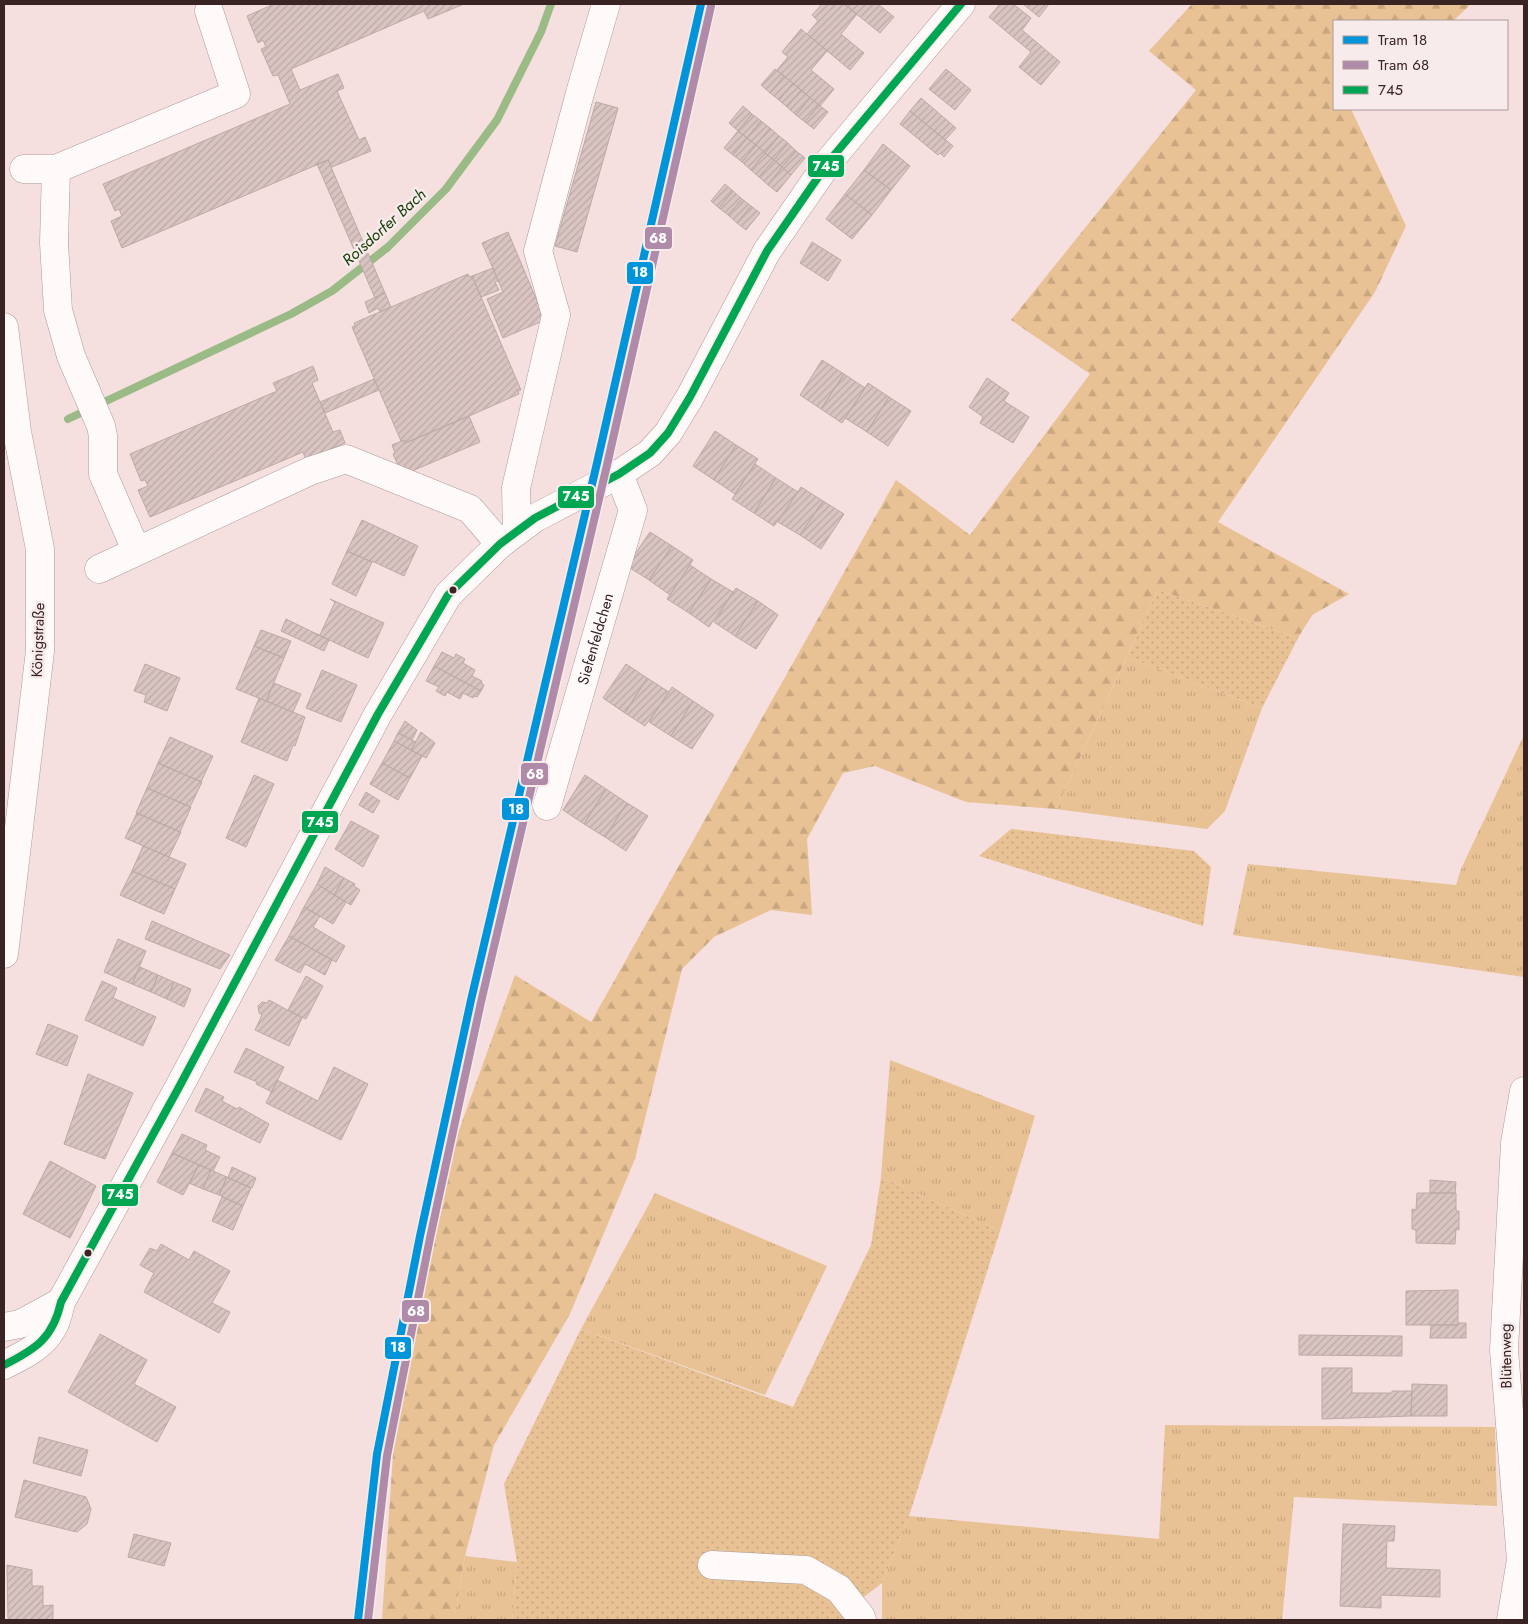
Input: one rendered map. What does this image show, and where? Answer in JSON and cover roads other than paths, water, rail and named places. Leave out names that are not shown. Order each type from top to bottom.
[{"type":"street","points":[[509,538],[516,488],[556,315],[538,251],[606,4]]},
{"type":"street","points":[[4,1365],[23,1356],[41,1343],[53,1328],[62,1302],[378,714],[448,595],[509,538],[535,518],[619,474],[650,453],[668,432],[690,397],[767,251],[830,160],[961,4]]},
{"type":"street","points":[[24,169],[56,169],[236,94],[209,11]]},
{"type":"street","points":[[56,169],[54,244],[58,310],[70,356],[101,426],[103,436],[103,474],[136,550]]},
{"type":"street","name":"Königstraße","points":[[4,327],[17,432],[40,549],[40,651],[4,954]]},
{"type":"street","points":[[99,569],[310,470],[346,459],[470,509],[509,538]]},
{"type":"street","name":"Siefenfeldchen","points":[[547,806],[633,510],[619,474]]},
{"type":"street","name":"Blütenweg","points":[[1511,1620],[1521,1560],[1504,1350],[1516,1143],[1524,1091]]},
{"type":"street","points":[[4,1327],[20,1324],[62,1302]]},
{"type":"street","points":[[712,1565],[806,1570],[839,1590],[862,1620]]},
{"type":"waterway","name":"Roisdorfer Bach","points":[[68,419],[291,314],[332,291],[388,247],[446,189],[497,120],[541,32],[551,4]]},
{"type":"tram line","name":"18","points":[[358,1620],[377,1454],[420,1236],[471,1000],[597,463],[701,4]]},
{"type":"tram line","name":"68","points":[[368,1620],[387,1456],[430,1238],[481,1002],[607,465],[711,6]]}]
